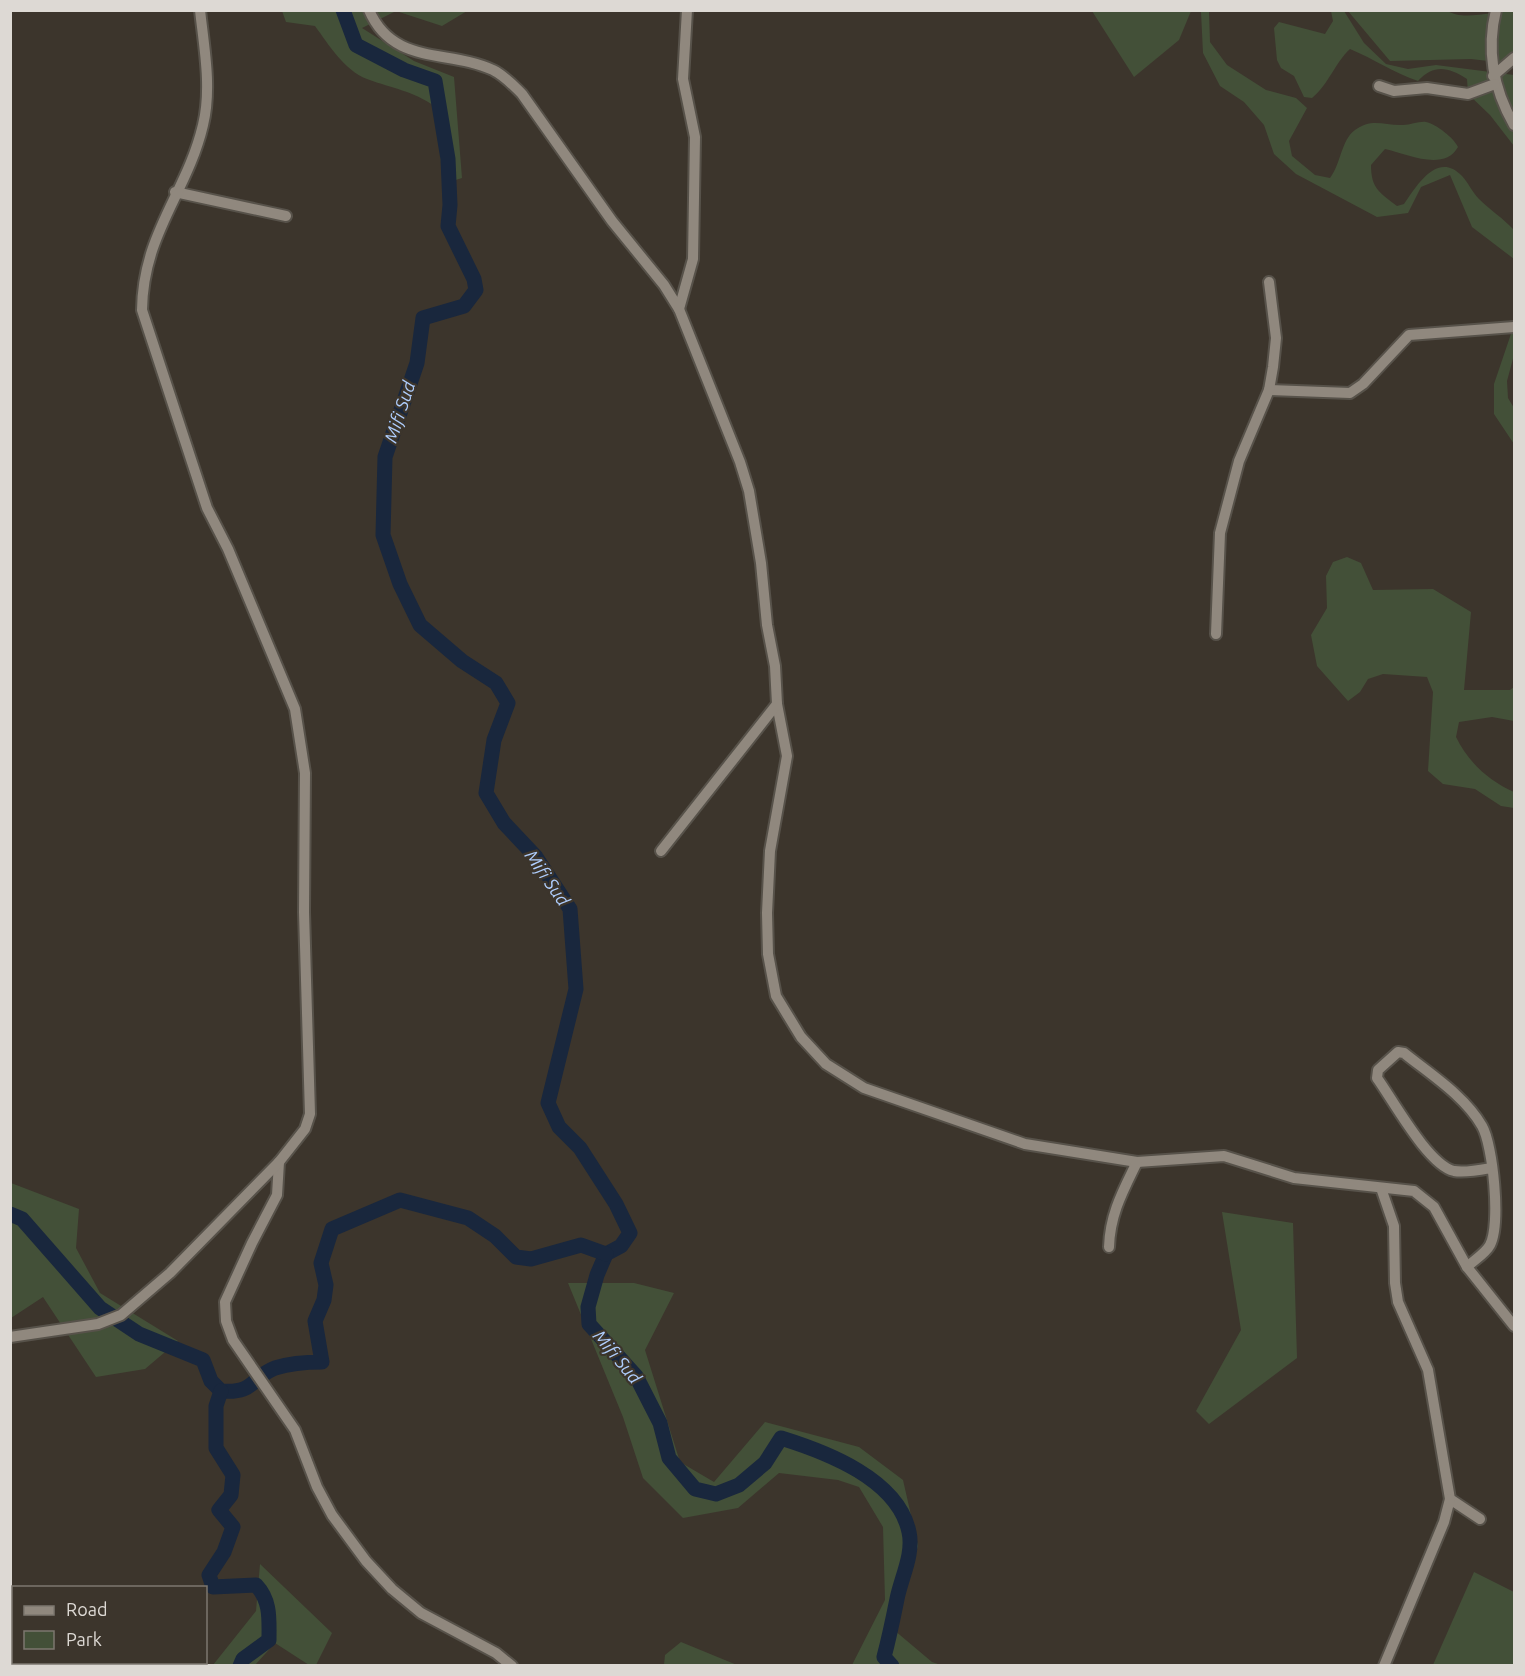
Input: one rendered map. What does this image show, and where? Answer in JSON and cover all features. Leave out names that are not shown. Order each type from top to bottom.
[{"type":"street","points":[[10,1337],[102,1322],[121,1315],[170,1273],[279,1162],[305,1129],[310,1113],[304,912],[305,773],[295,709],[228,549],[207,508],[142,310],[142,286],[147,262],[175,192],[194,157],[204,123],[208,87],[200,10]]},
{"type":"street","points":[[369,10],[381,31],[399,45],[439,58],[481,65],[506,78],[522,94],[612,221],[663,285],[679,309],[740,462],[749,491],[761,562],[767,625],[775,666],[777,704],[787,756],[770,851],[766,913],[768,954],[776,996],[801,1037],[822,1060],[859,1086],[903,1104],[1025,1144],[1137,1162],[1224,1156],[1294,1178],[1381,1188],[1407,1188],[1429,1201],[1467,1267],[1515,1326]]},
{"type":"street","points":[[679,309],[693,259],[695,137],[683,79],[687,10]]},
{"type":"street","points":[[1496,10],[1493,29],[1494,80],[1515,125]]},
{"type":"street","points":[[1379,86],[1394,91],[1427,88],[1468,94],[1494,80],[1515,58]]},
{"type":"street","points":[[175,192],[286,216]]},
{"type":"street","points":[[1216,634],[1220,532],[1239,461],[1269,390],[1276,338],[1269,282]]},
{"type":"street","points":[[1269,390],[1350,393],[1363,384],[1409,335],[1515,327]]},
{"type":"street","points":[[662,851],[777,704]]},
{"type":"street","points":[[1467,1267],[1490,1245],[1495,1184],[1481,1125],[1449,1090],[1404,1053],[1398,1052],[1378,1070],[1377,1078],[1429,1152],[1441,1164],[1455,1171],[1491,1168]]},
{"type":"street","points":[[279,1162],[277,1195],[232,1282],[225,1302],[226,1321],[233,1341],[295,1430],[317,1487],[332,1515],[366,1561],[392,1589],[421,1613],[496,1653],[512,1665]]},
{"type":"street","points":[[1109,1247],[1111,1223],[1116,1204],[1137,1162]]},
{"type":"street","points":[[1381,1188],[1394,1226],[1395,1283],[1398,1302],[1428,1371],[1450,1499],[1444,1522],[1384,1665]]},
{"type":"street","points":[[1450,1499],[1480,1518]]},
{"type":"green space","points":[[467,10],[442,26],[396,11]]},
{"type":"green space","points":[[282,11],[396,11],[362,28],[414,61],[454,77],[462,178],[443,184],[436,107],[410,93],[359,75],[338,56],[315,26],[286,22]]},
{"type":"green space","points":[[1092,11],[1191,11],[1179,40],[1134,77]]},
{"type":"green space","points":[[1331,11],[1344,11],[1364,43],[1386,64],[1408,69],[1436,65],[1514,75],[1514,146],[1490,115],[1468,94],[1467,79],[1447,70],[1430,72],[1418,81],[1350,49],[1318,92],[1312,98],[1304,97],[1294,76],[1281,68],[1277,60],[1274,28],[1279,22],[1325,34],[1333,21]]},
{"type":"green space","points":[[1348,11],[1448,11],[1454,14],[1470,15],[1514,11],[1514,64],[1471,59],[1390,61]]},
{"type":"green space","points":[[1201,12],[1209,12],[1210,42],[1227,65],[1266,90],[1296,98],[1307,108],[1289,141],[1292,156],[1315,175],[1330,178],[1350,134],[1361,126],[1373,123],[1406,125],[1430,123],[1449,136],[1458,147],[1444,159],[1435,160],[1385,149],[1371,165],[1371,173],[1377,189],[1397,206],[1404,204],[1428,174],[1444,167],[1453,169],[1464,178],[1479,199],[1514,230],[1514,259],[1472,227],[1450,175],[1421,187],[1408,213],[1377,217],[1296,174],[1274,154],[1264,125],[1244,102],[1220,86],[1203,53]]},
{"type":"green space","points":[[1514,325],[1514,355],[1507,381],[1508,398],[1514,408],[1514,444],[1494,414],[1494,384]]},
{"type":"green space","points":[[1347,557],[1361,563],[1373,590],[1433,589],[1471,612],[1464,690],[1510,690],[1514,687],[1514,721],[1492,717],[1459,722],[1456,737],[1480,770],[1514,792],[1514,808],[1501,806],[1475,789],[1443,784],[1428,771],[1433,692],[1427,677],[1383,674],[1368,679],[1360,692],[1348,701],[1317,666],[1311,635],[1327,608],[1326,576],[1333,562]]},
{"type":"green space","points":[[11,1183],[79,1209],[76,1248],[100,1293],[178,1341],[145,1369],[96,1377],[43,1297],[11,1318]]},
{"type":"green space","points":[[1222,1212],[1293,1223],[1297,1358],[1209,1424],[1196,1411],[1241,1330]]},
{"type":"green space","points":[[568,1283],[634,1283],[674,1293],[645,1350],[680,1462],[714,1482],[765,1422],[859,1447],[903,1480],[918,1546],[894,1630],[932,1662],[941,1665],[852,1665],[885,1600],[883,1527],[859,1487],[838,1480],[779,1473],[738,1508],[683,1518],[643,1478],[623,1417]]},
{"type":"green space","points":[[260,1564],[332,1633],[316,1665],[309,1665],[275,1643],[255,1665],[213,1665],[256,1611]]},
{"type":"green space","points":[[1474,1572],[1514,1592],[1514,1665],[1433,1665]]},
{"type":"green space","points":[[681,1642],[737,1665],[664,1665],[665,1655]]},
{"type":"waterway","name":"Mifi Sud","points":[[343,10],[356,45],[404,70],[435,81],[448,159],[450,205],[448,226],[474,279],[476,290],[464,306],[423,318],[417,363],[385,457],[383,535],[400,584],[420,625],[462,661],[496,683],[508,703],[494,740],[486,793],[504,823],[536,857],[570,909],[576,989],[548,1103],[559,1127],[580,1148],[616,1204],[630,1233],[621,1246],[606,1254],[588,1307],[589,1324],[636,1376],[660,1423],[669,1458],[695,1489],[716,1494],[739,1485],[765,1463],[781,1438],[818,1451],[858,1470],[891,1497],[902,1513],[910,1540],[910,1549],[884,1657],[892,1666]]},
{"type":"waterway","points":[[10,1214],[22,1219],[100,1308],[139,1334],[203,1360],[211,1381],[221,1391],[246,1388],[275,1368],[299,1363],[322,1362],[315,1321],[324,1300],[326,1285],[321,1263],[332,1229],[400,1200],[468,1218],[495,1236],[516,1257],[531,1259],[581,1245],[606,1254]]},
{"type":"waterway","points":[[221,1391],[216,1406],[216,1448],[233,1475],[231,1495],[219,1510],[233,1527],[224,1552],[209,1575],[213,1587],[256,1585],[267,1604],[269,1618],[269,1640],[243,1659],[240,1666]]}]
